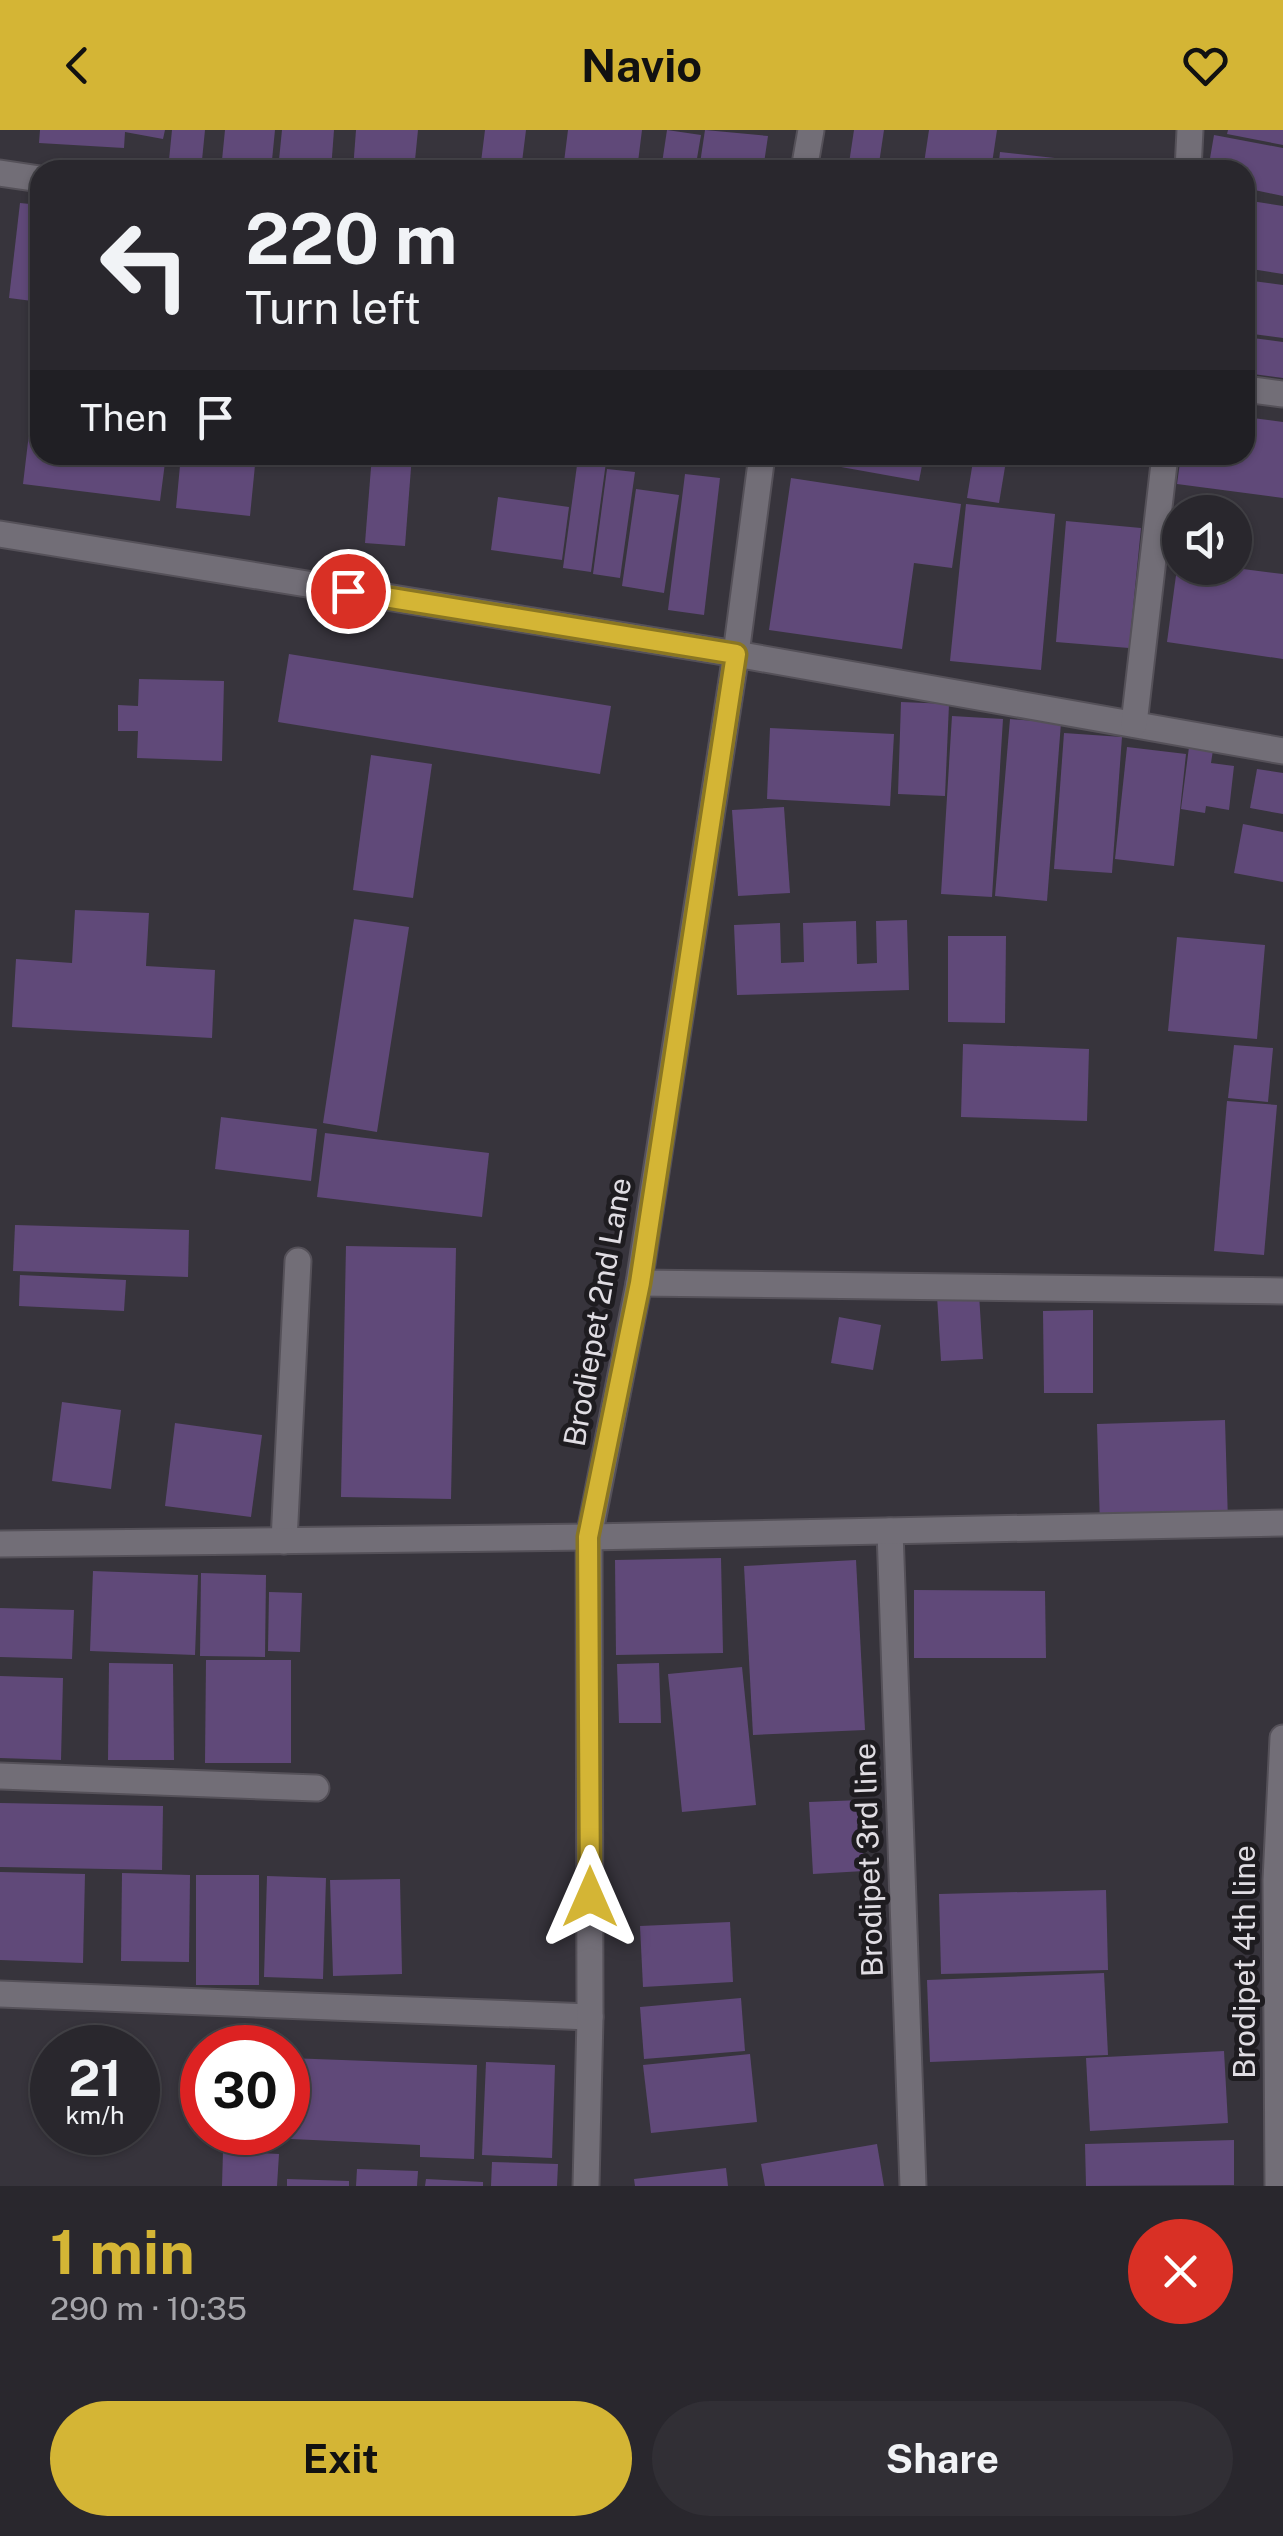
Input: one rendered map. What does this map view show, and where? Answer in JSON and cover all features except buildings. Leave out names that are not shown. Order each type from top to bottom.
[{"type":"street","points":[[806,160],[811,130]]},
{"type":"street","points":[[1188,160],[1190,130]]},
{"type":"street","points":[[0,172],[30,177]]},
{"type":"street","points":[[1255,390],[1283,394]]},
{"type":"street","name":"Brodiepet 2nd Lane","points":[[586,2186],[590,2017],[588,1537],[640,1283],[736,654],[761,465]]},
{"type":"street","points":[[1134,724],[1164,465]]},
{"type":"street","points":[[0,534],[736,654],[1283,751]]},
{"type":"street","points":[[284,1541],[298,1261]]},
{"type":"street","points":[[640,1283],[1283,1291]]},
{"type":"street","points":[[0,1544],[1283,1523]]},
{"type":"street","name":"Brodipet 3rd line","points":[[890,1532],[912,2186]]},
{"type":"street","name":"Brodipet 4th line","points":[[1279,2169],[1283,1738]]},
{"type":"street","points":[[0,1776],[316,1788]]},
{"type":"street","points":[[0,1994],[590,2017]]},
{"type":"route","points":[[348,591],[736,654],[640,1283],[588,1537],[590,1897]]}]
